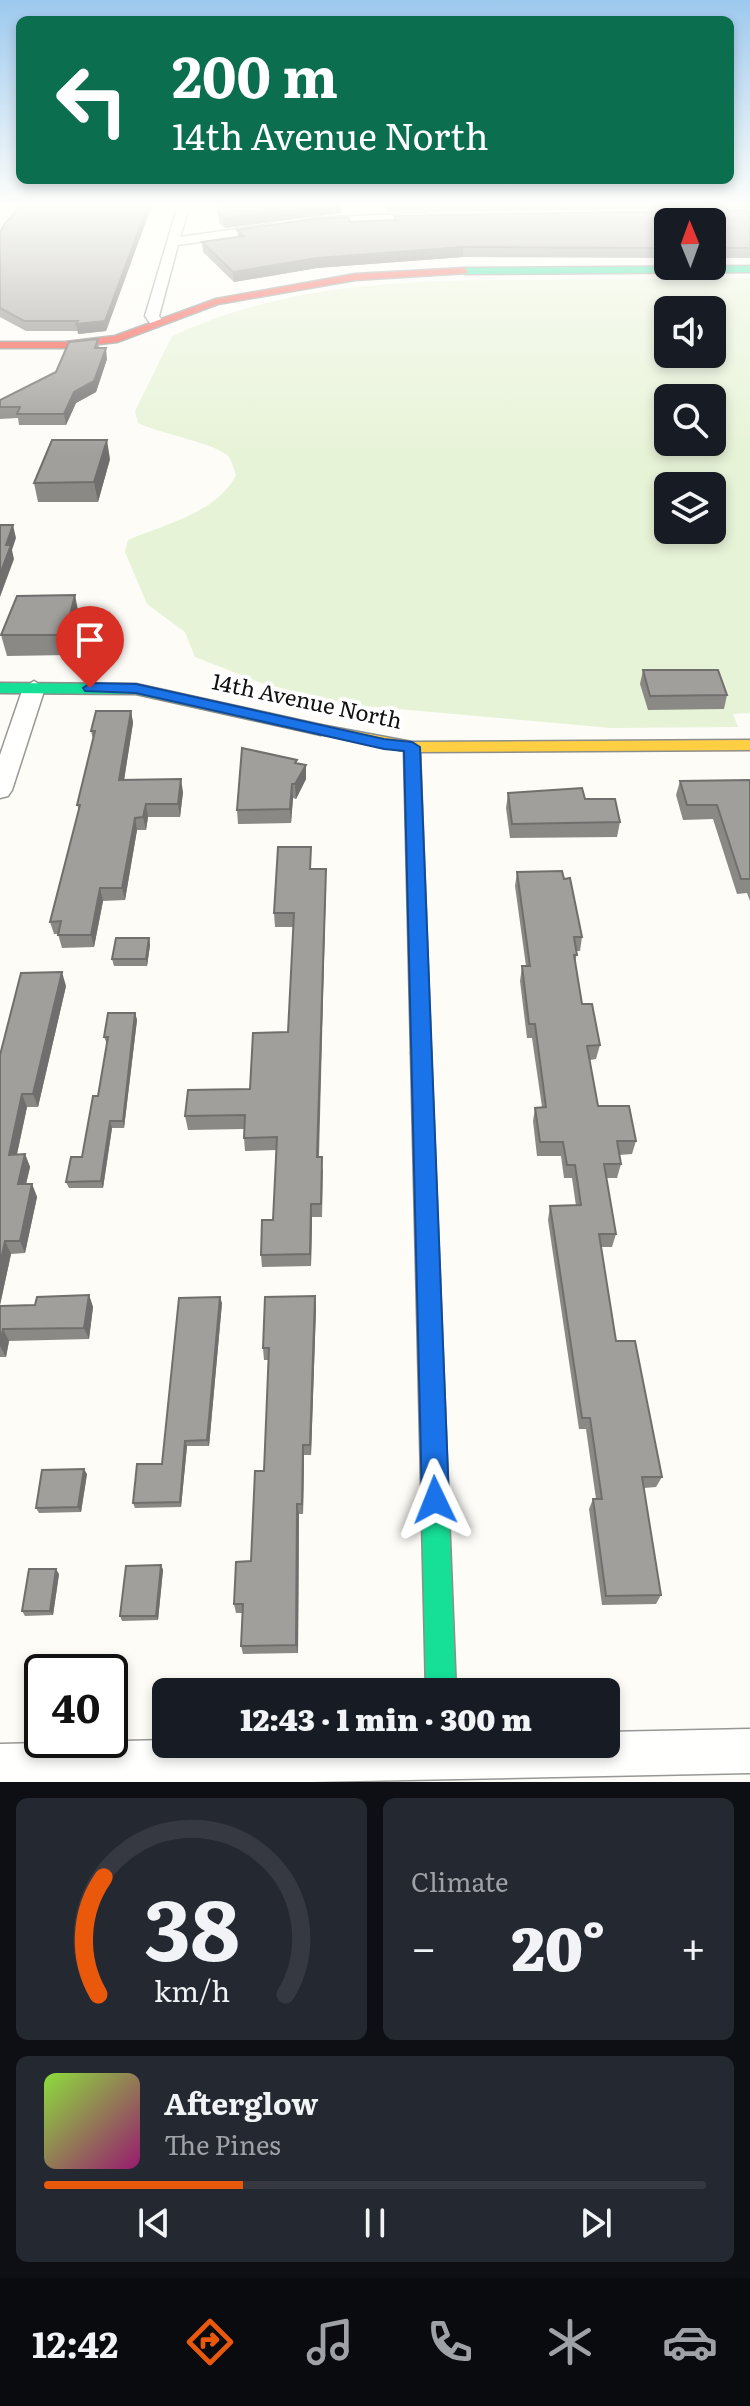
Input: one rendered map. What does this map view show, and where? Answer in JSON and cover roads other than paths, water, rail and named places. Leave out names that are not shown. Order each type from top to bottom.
[{"type":"street","points":[[157,323],[152,316],[159,288]]},
{"type":"street","points":[[0,345],[97,343],[117,339],[202,306],[286,288]]},
{"type":"street","name":"14th Avenue North","points":[[0,688],[136,689],[384,744],[412,747],[750,745]]},
{"type":"street","points":[[0,790],[34,688]]},
{"type":"street","points":[[412,747],[441,1678]]},
{"type":"street","points":[[0,1766],[444,1761],[750,1751]]}]
